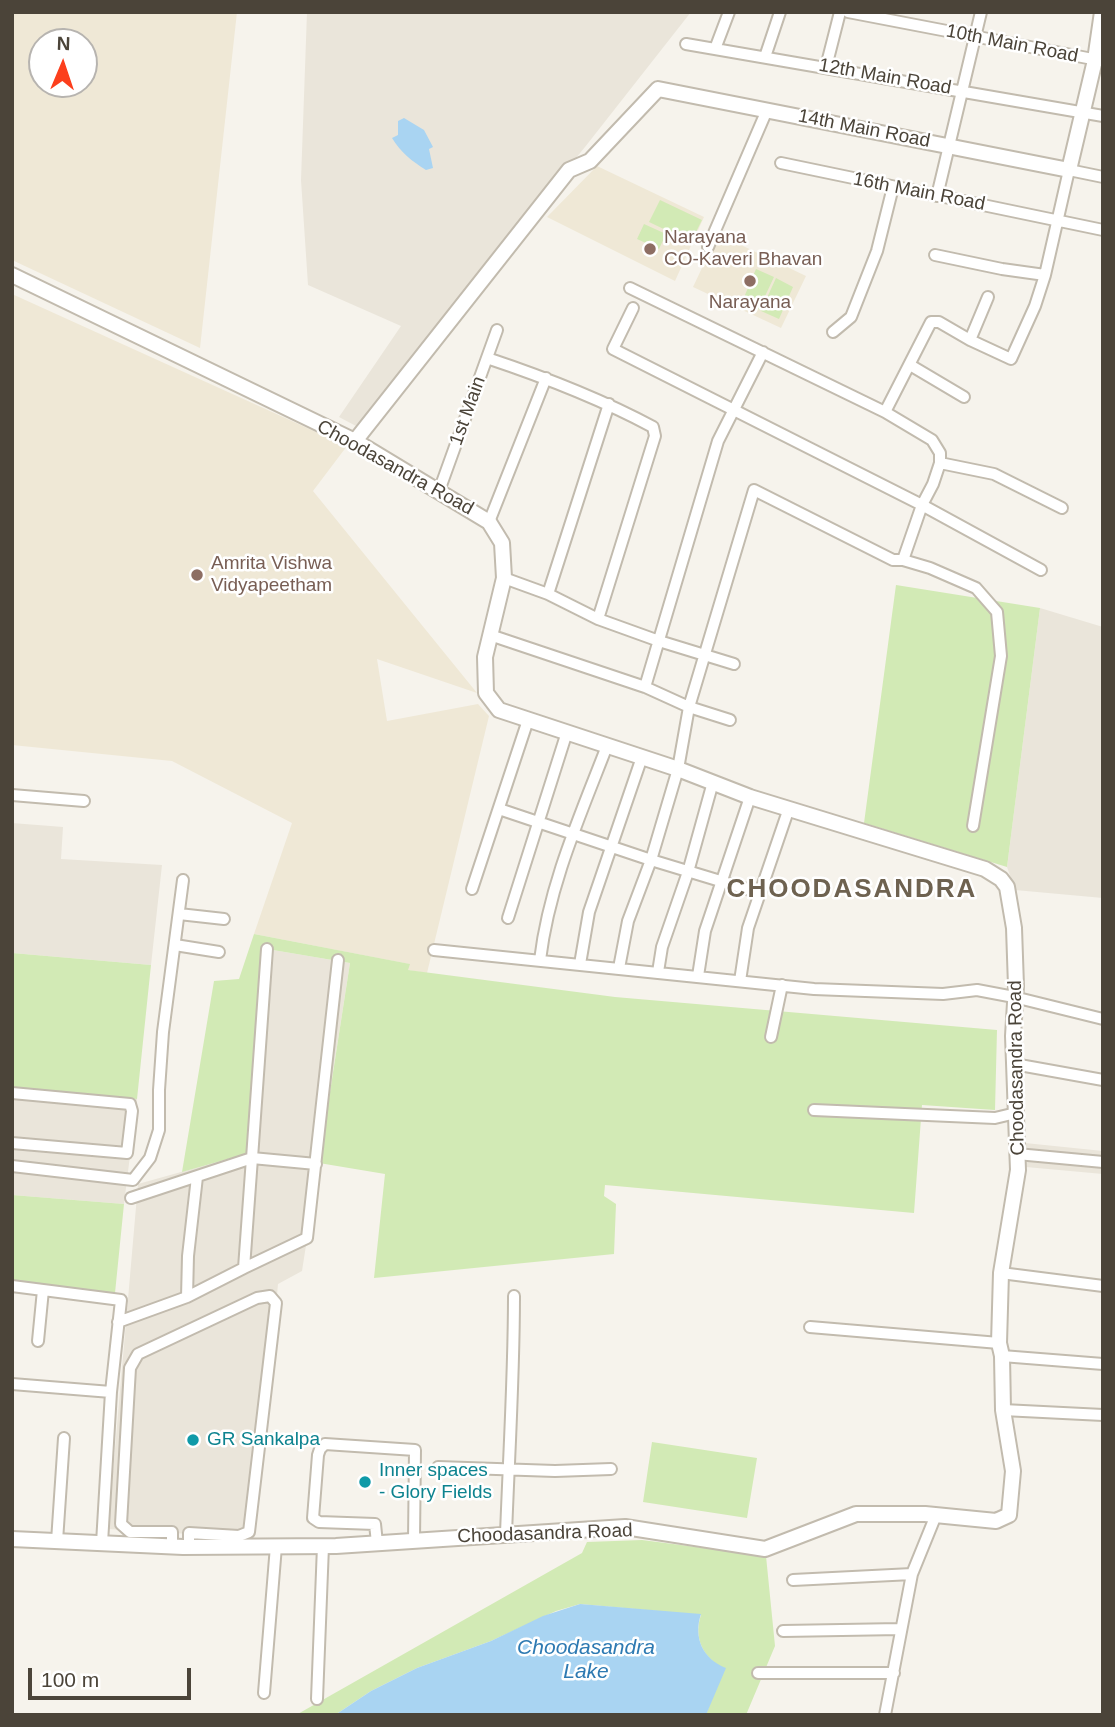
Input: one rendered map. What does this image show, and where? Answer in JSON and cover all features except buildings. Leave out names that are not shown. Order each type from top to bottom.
[{"type":"street","points":[[715,49],[729,12]]},
{"type":"street","points":[[765,57],[780,12]]},
{"type":"street","points":[[826,66],[840,12]]},
{"type":"street","name":"10th Main Road","points":[[848,12],[1099,61]]},
{"type":"street","points":[[937,196],[981,12]]},
{"type":"street","points":[[885,412],[931,322],[939,322],[1011,359],[1035,306],[1045,275],[1083,112],[1099,61],[1102,12]]},
{"type":"street","name":"12th Main Road","points":[[686,44],[826,66],[1103,116]]},
{"type":"street","name":"14th Main Road","points":[[355,441],[569,170],[590,162],[658,89],[1069,170]]},
{"type":"street","points":[[708,247],[767,110]]},
{"type":"street","name":"16th Main Road","points":[[780,163],[1103,230]]},
{"type":"street","points":[[1069,170],[1103,177]]},
{"type":"street","points":[[833,332],[851,317],[877,251],[893,187]]},
{"type":"street","points":[[935,255],[1045,275]]},
{"type":"street","name":"Choodasandra Road","points":[[12,275],[355,441],[489,522],[502,544],[505,578],[485,657],[486,693],[499,710],[678,769],[750,797],[985,869],[1001,879],[1007,887],[1014,928],[1014,1064],[1018,1170],[1001,1273],[1003,1410],[1013,1471],[1009,1515],[996,1521],[936,1515],[856,1514],[765,1549],[625,1527],[506,1534],[414,1533],[377,1543],[323,1546],[276,1546],[172,1539],[102,1542],[12,1539]]},
{"type":"street","points":[[630,288],[885,412],[932,440],[940,453],[940,463],[903,560]]},
{"type":"street","points":[[970,340],[988,297]]},
{"type":"street","points":[[633,308],[613,349],[922,505],[1041,570]]},
{"type":"street","name":"1st Main","points":[[439,491],[497,330]]},
{"type":"street","points":[[645,687],[718,441],[763,352]]},
{"type":"street","points":[[487,358],[546,378],[609,404],[653,427],[654,436],[598,619]]},
{"type":"street","points":[[910,365],[964,397]]},
{"type":"street","points":[[489,522],[546,378]]},
{"type":"street","points":[[548,594],[609,404]]},
{"type":"street","points":[[940,463],[994,474],[1062,508]]},
{"type":"street","points":[[619,968],[628,921],[651,860],[678,769],[689,707],[703,655],[754,490],[893,560],[903,560],[930,568],[976,588],[997,612],[1001,656],[973,826]]},
{"type":"street","points":[[505,578],[548,594],[598,619],[734,664]]},
{"type":"street","points":[[490,635],[645,687],[689,707],[730,720]]},
{"type":"street","points":[[472,889],[528,720]]},
{"type":"street","points":[[508,918],[567,733]]},
{"type":"street","points":[[540,960],[548,913],[564,857],[607,746]]},
{"type":"street","points":[[580,964],[589,912],[642,757]]},
{"type":"street","points":[[658,972],[668,925],[688,872],[713,782]]},
{"type":"street","points":[[12,795],[84,801]]},
{"type":"street","points":[[698,976],[705,931],[750,797]]},
{"type":"street","points":[[499,808],[610,847],[760,893]]},
{"type":"street","points":[[740,981],[748,928],[789,808]]},
{"type":"street","points":[[12,1166],[133,1180],[150,1158],[159,1130],[163,1032],[183,880]]},
{"type":"street","points":[[179,914],[224,919]]},
{"type":"street","points":[[175,945],[219,952]]},
{"type":"street","points":[[244,1268],[267,949]]},
{"type":"street","points":[[434,950],[814,989],[902,994],[943,994],[977,990],[1103,1019]]},
{"type":"street","points":[[118,1322],[187,1297],[307,1238],[338,960]]},
{"type":"street","points":[[771,1037],[782,985]]},
{"type":"street","points":[[1014,1064],[1103,1080]]},
{"type":"street","points":[[12,1093],[130,1104],[132,1111],[127,1153],[12,1143]]},
{"type":"street","points":[[814,1110],[995,1118],[1016,1113]]},
{"type":"street","points":[[1017,1154],[1103,1162]]},
{"type":"street","points":[[131,1198],[251,1158],[316,1164]]},
{"type":"street","points":[[187,1297],[188,1256],[197,1177]]},
{"type":"street","points":[[1001,1273],[1103,1286]]},
{"type":"street","points":[[12,1286],[121,1300],[111,1392],[102,1542]]},
{"type":"street","points":[[38,1341],[43,1290]]},
{"type":"street","points":[[172,1539],[130,1532],[121,1524],[130,1368],[133,1360],[138,1354],[235,1308],[257,1298],[271,1296],[276,1303],[249,1532],[239,1536],[189,1540]]},
{"type":"street","points":[[506,1534],[514,1371],[514,1296]]},
{"type":"street","points":[[810,1327],[1001,1349],[1103,1364]]},
{"type":"street","points":[[12,1384],[111,1392]]},
{"type":"street","points":[[1003,1410],[1103,1415]]},
{"type":"street","points":[[57,1541],[64,1438]]},
{"type":"street","points":[[377,1543],[375,1524],[319,1522],[313,1518],[318,1455],[325,1444],[415,1450],[414,1533]]},
{"type":"street","points":[[438,1467],[555,1471],[611,1469]]},
{"type":"street","points":[[885,1715],[912,1574],[936,1515]]},
{"type":"street","points":[[264,1693],[276,1546]]},
{"type":"street","points":[[317,1699],[323,1546]]},
{"type":"street","points":[[793,1580],[912,1574]]},
{"type":"street","points":[[782,1631],[900,1629]]},
{"type":"street","points":[[758,1673],[894,1672]]},
{"type":"shaded area","points":[[12,12],[237,12],[200,348],[12,260]]},
{"type":"shaded area","points":[[307,12],[691,12],[585,147],[356,426],[339,417],[401,326],[308,285],[301,180]]},
{"type":"shaded area","name":"Narayana CO-Kaveri Bhavan","points":[[597,166],[704,217],[675,281],[547,217]]},
{"type":"shaded area","name":"Narayana","points":[[718,234],[806,276],[781,328],[693,287]]},
{"type":"shaded area","name":"Amrita Vishwa Vidyapeetham","points":[[12,294],[347,446],[313,491],[477,693],[377,659],[387,721],[478,704],[489,716],[427,973],[407,970],[409,964],[254,934],[292,823],[172,761],[12,745]]},
{"type":"shaded area","points":[[1040,608],[1103,627],[1103,898],[1015,890],[1007,867]]},
{"type":"shaded area","points":[[12,823],[63,827],[61,859],[162,865],[151,965],[12,953]]},
{"type":"shaded area","points":[[267,949],[350,963],[302,1271],[278,1284],[254,1538],[108,1529],[138,1184],[249,1153]]},
{"type":"shaded area","points":[[12,1088],[137,1099],[124,1204],[12,1195]]},
{"type":"shaded area","points":[[1025,1143],[1103,1151],[1103,1174],[1026,1167]]},
{"type":"green space","points":[[660,200],[702,220],[691,242],[649,222]]},
{"type":"green space","points":[[644,224],[666,234],[659,249],[637,239]]},
{"type":"green space","points":[[756,269],[774,277],[759,309],[742,302]]},
{"type":"green space","points":[[776,278],[793,287],[779,319],[761,311]]},
{"type":"green space","points":[[896,585],[1040,608],[1007,867],[864,823]]},
{"type":"green space","points":[[254,934],[410,964],[408,970],[615,997],[997,1030],[995,1110],[922,1105],[914,1213],[605,1185],[604,1196],[616,1204],[614,1254],[374,1278],[385,1174],[319,1163],[350,963],[267,949],[249,1153],[182,1172],[214,981],[239,979]]},
{"type":"green space","points":[[12,953],[151,965],[137,1099],[12,1088]]},
{"type":"green space","points":[[12,1195],[124,1204],[115,1293],[12,1283]]},
{"type":"green space","points":[[652,1442],[757,1458],[747,1518],[643,1502]]},
{"type":"green space","points":[[642,1540],[766,1556],[775,1646],[746,1715],[706,1715],[713,1695],[718,1665],[707,1655],[700,1643],[698,1630],[701,1615],[580,1604],[556,1611],[491,1641],[417,1668],[371,1691],[335,1715],[296,1715],[582,1553],[587,1542]]},
{"type":"water","points":[[404,118],[424,130],[433,147],[429,149],[433,168],[426,170],[416,163],[392,138],[398,135],[398,121]]},
{"type":"water","name":"Choodasandra Lake","points":[[580,1604],[701,1614],[698,1631],[702,1647],[711,1659],[726,1668],[706,1715],[335,1715],[371,1691],[417,1668],[491,1641],[543,1616]]},
{"type":"place","name":"Narayana CO-Kaveri Bhavan","points":[[650,249]]},
{"type":"place","name":"Narayana","points":[[750,281]]},
{"type":"place","name":"Amrita Vishwa Vidyapeetham","points":[[197,575]]},
{"type":"place","name":"GR Sankalpa","points":[[193,1440]]},
{"type":"place","name":"Inner spaces - Glory Fields","points":[[365,1482]]},
{"type":"district","name":"CHOODASANDRA","points":[[852,890]]}]
